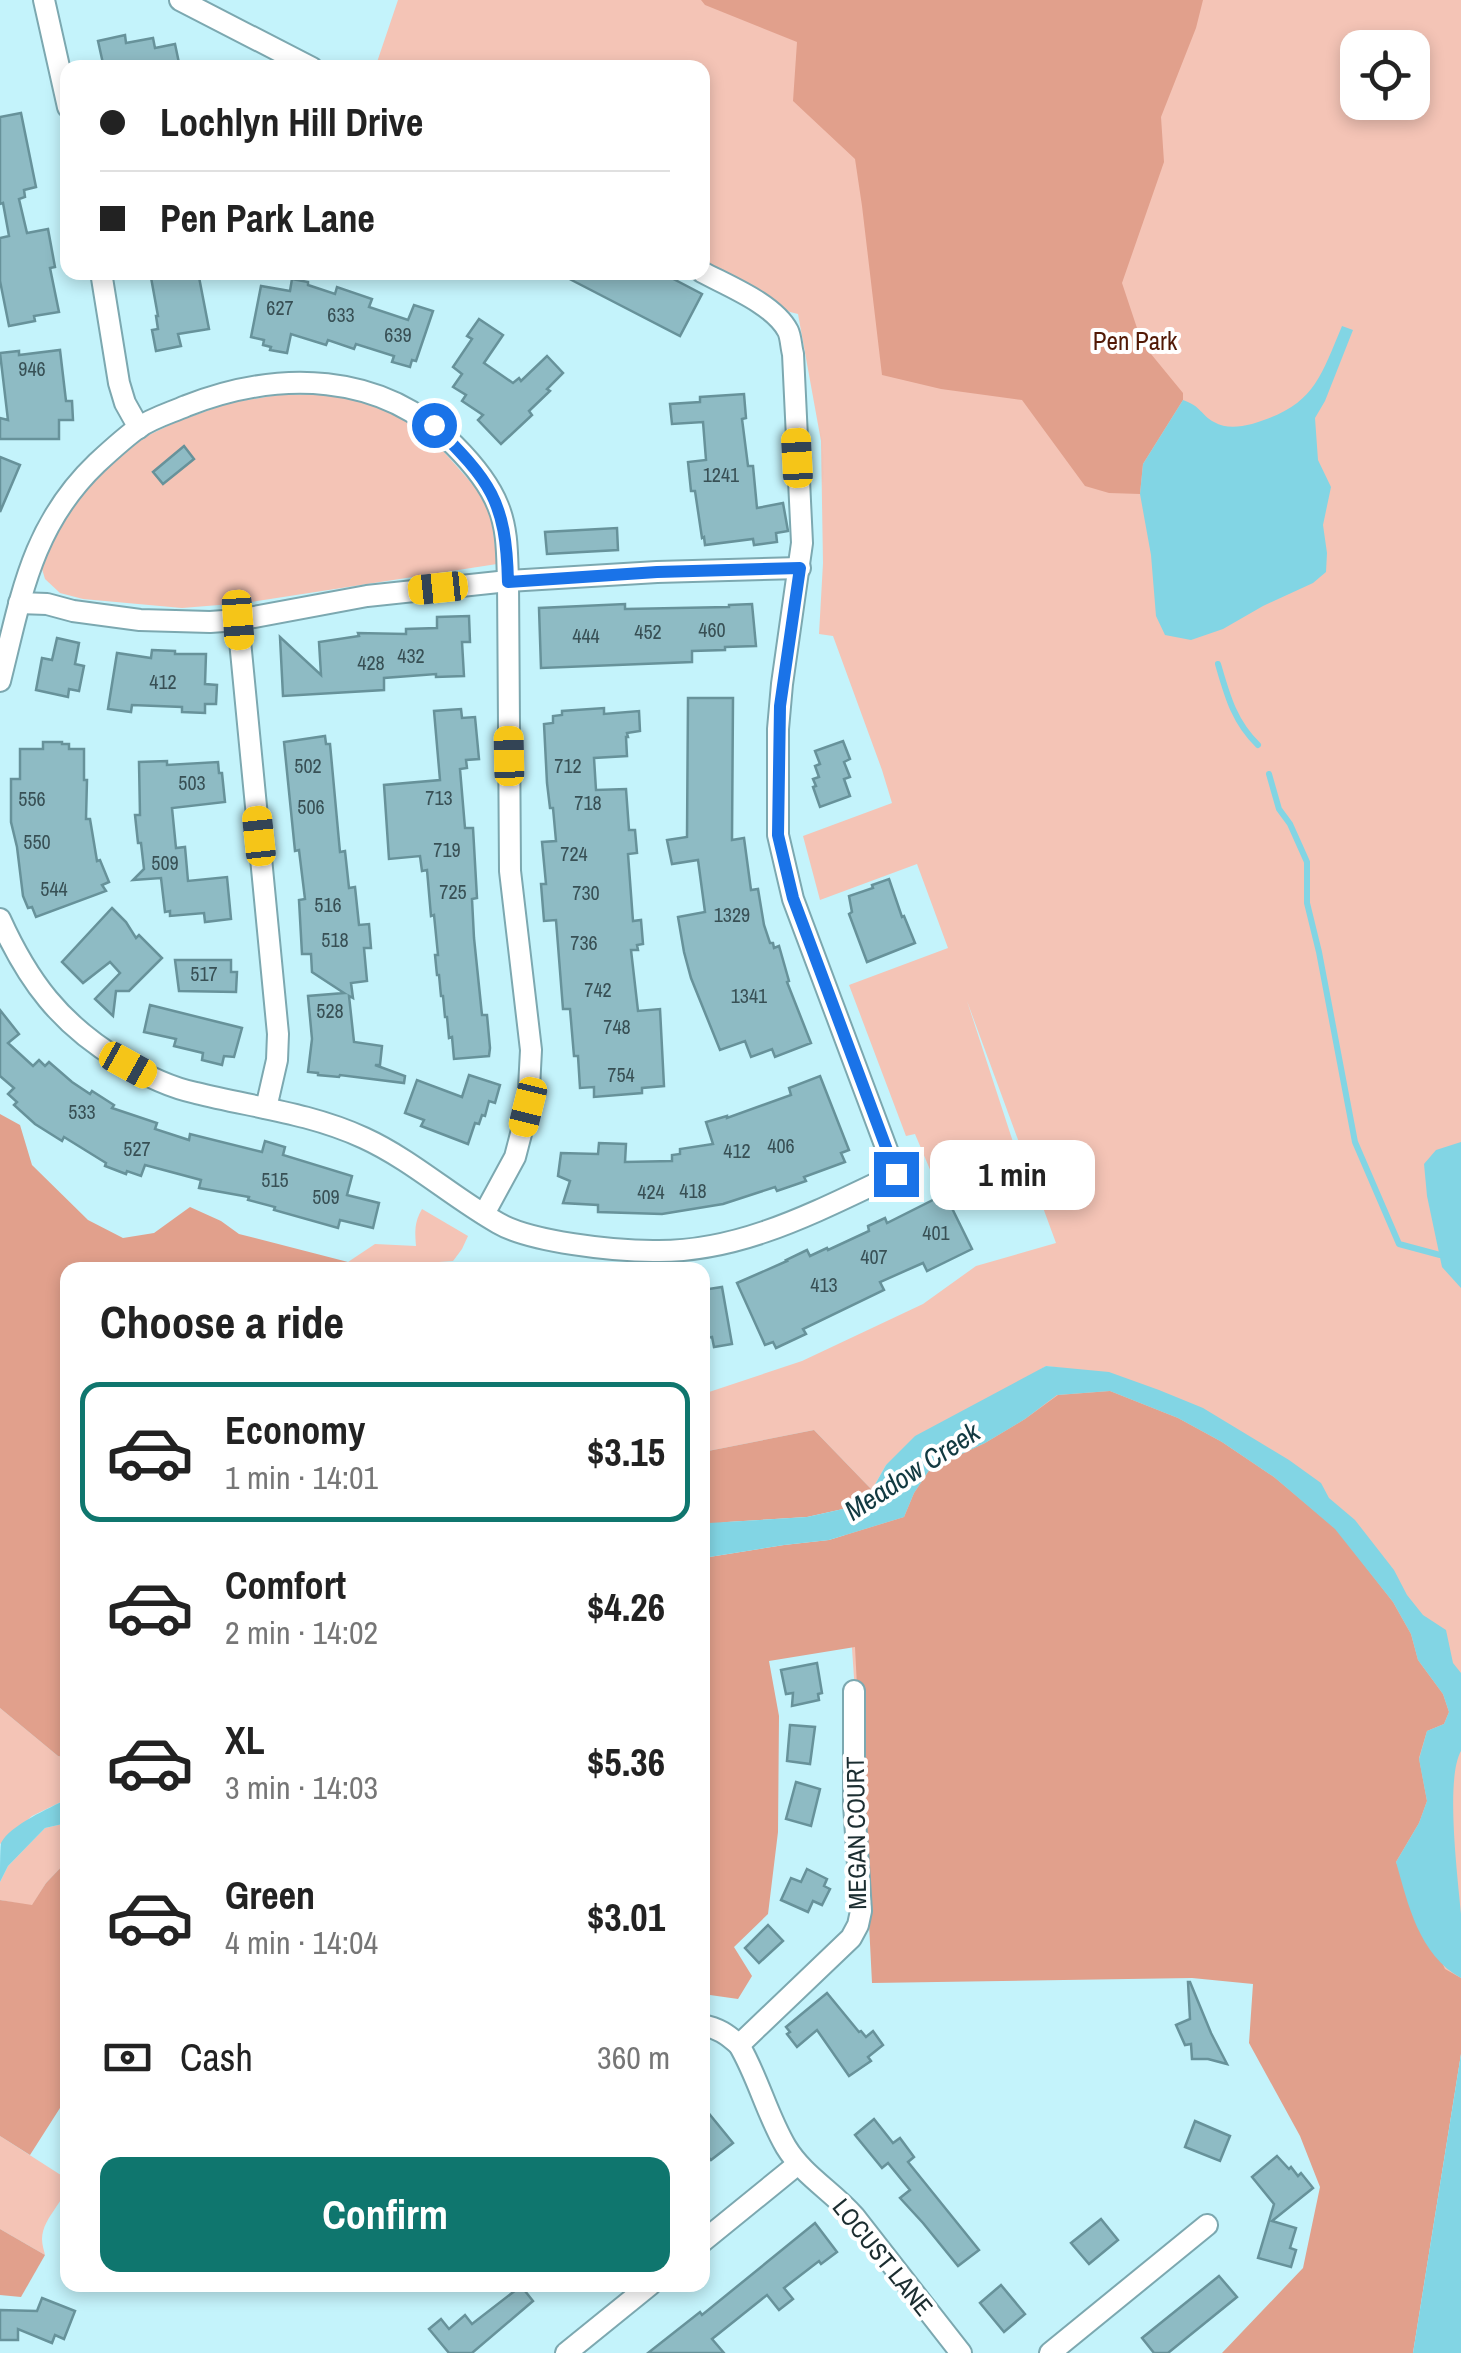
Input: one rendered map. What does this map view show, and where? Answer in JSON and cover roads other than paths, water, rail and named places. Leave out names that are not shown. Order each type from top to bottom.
[{"type":"street","points":[[44,0],[60,71]]},
{"type":"street","points":[[180,0],[296,60]]},
{"type":"street","points":[[0,918],[28,975],[50,1004],[101,1049],[160,1082],[196,1094],[305,1117],[360,1136],[520,1234],[654,1252],[712,1247],[782,1226],[896,1174],[793,898],[778,835],[780,714],[802,542],[789,333],[776,316],[710,277]]},
{"type":"street","points":[[102,280],[118,383],[124,403],[139,428]]},
{"type":"street","points":[[0,681],[35,552],[62,505],[96,464],[139,428],[210,396],[240,388],[278,383],[322,384],[367,392],[403,406],[434,425],[467,458],[499,508],[506,533],[510,871],[531,1050],[528,1107],[515,1157],[484,1214]]},
{"type":"street","points":[[19,603],[140,620],[210,622],[366,596],[508,582],[800,568]]},
{"type":"street","points":[[238,620],[278,1034],[277,1060],[266,1108]]},
{"type":"street","name":"MEGAN COURT","points":[[739,2045],[858,1926],[854,1691]]},
{"type":"street","points":[[710,2026],[739,2045]]},
{"type":"street","name":"LOCUST LANE","points":[[739,2045],[784,2144],[798,2164],[837,2196],[961,2353]]},
{"type":"street","points":[[710,2236],[798,2164]]},
{"type":"street","points":[[1050,2353],[1207,2225]]},
{"type":"street","points":[[566,2353],[641,2292]]},
{"type":"water","points":[[1342,326],[1353,330],[1315,418],[1318,460],[1331,487],[1323,525],[1326,572],[1313,583],[1223,629],[1191,640],[1165,635],[1156,616],[1140,494],[1143,464],[1183,400],[1214,422],[1237,427],[1289,409],[1320,376]]},
{"type":"water","points":[[1461,1142],[1461,1288],[1442,1267],[1424,1164],[1436,1150]]},
{"type":"water","name":"Meadow Creek","points":[[1046,1366],[1109,1372],[1203,1408],[1321,1483],[1329,1498],[1355,1520],[1394,1570],[1423,1615],[1446,1630],[1453,1663],[1461,1673],[1461,1751],[1453,1806],[1461,1978],[1425,1942],[1396,1862],[1427,1801],[1419,1759],[1427,1731],[1444,1724],[1449,1712],[1443,1694],[1418,1660],[1411,1634],[1393,1602],[1335,1529],[1274,1477],[1222,1442],[1178,1418],[1110,1391],[1057,1395],[985,1443],[930,1469],[904,1517],[829,1540],[710,1557],[710,1523],[807,1517],[852,1507],[872,1490],[886,1465],[915,1436]]},
{"type":"water","points":[[60,1803],[60,1825],[45,1828],[8,1866],[0,1882],[1,1843],[31,1818]]},
{"type":"water","points":[[1461,2054],[1461,2353],[1413,2353]]},
{"type":"waterway","points":[[1218,664],[1237,717],[1258,745]]},
{"type":"waterway","points":[[1269,774],[1279,809],[1307,862],[1307,903],[1355,1142],[1399,1244],[1440,1255]]},
{"type":"park label","name":"Pen Park","points":[[1135,341]]}]
